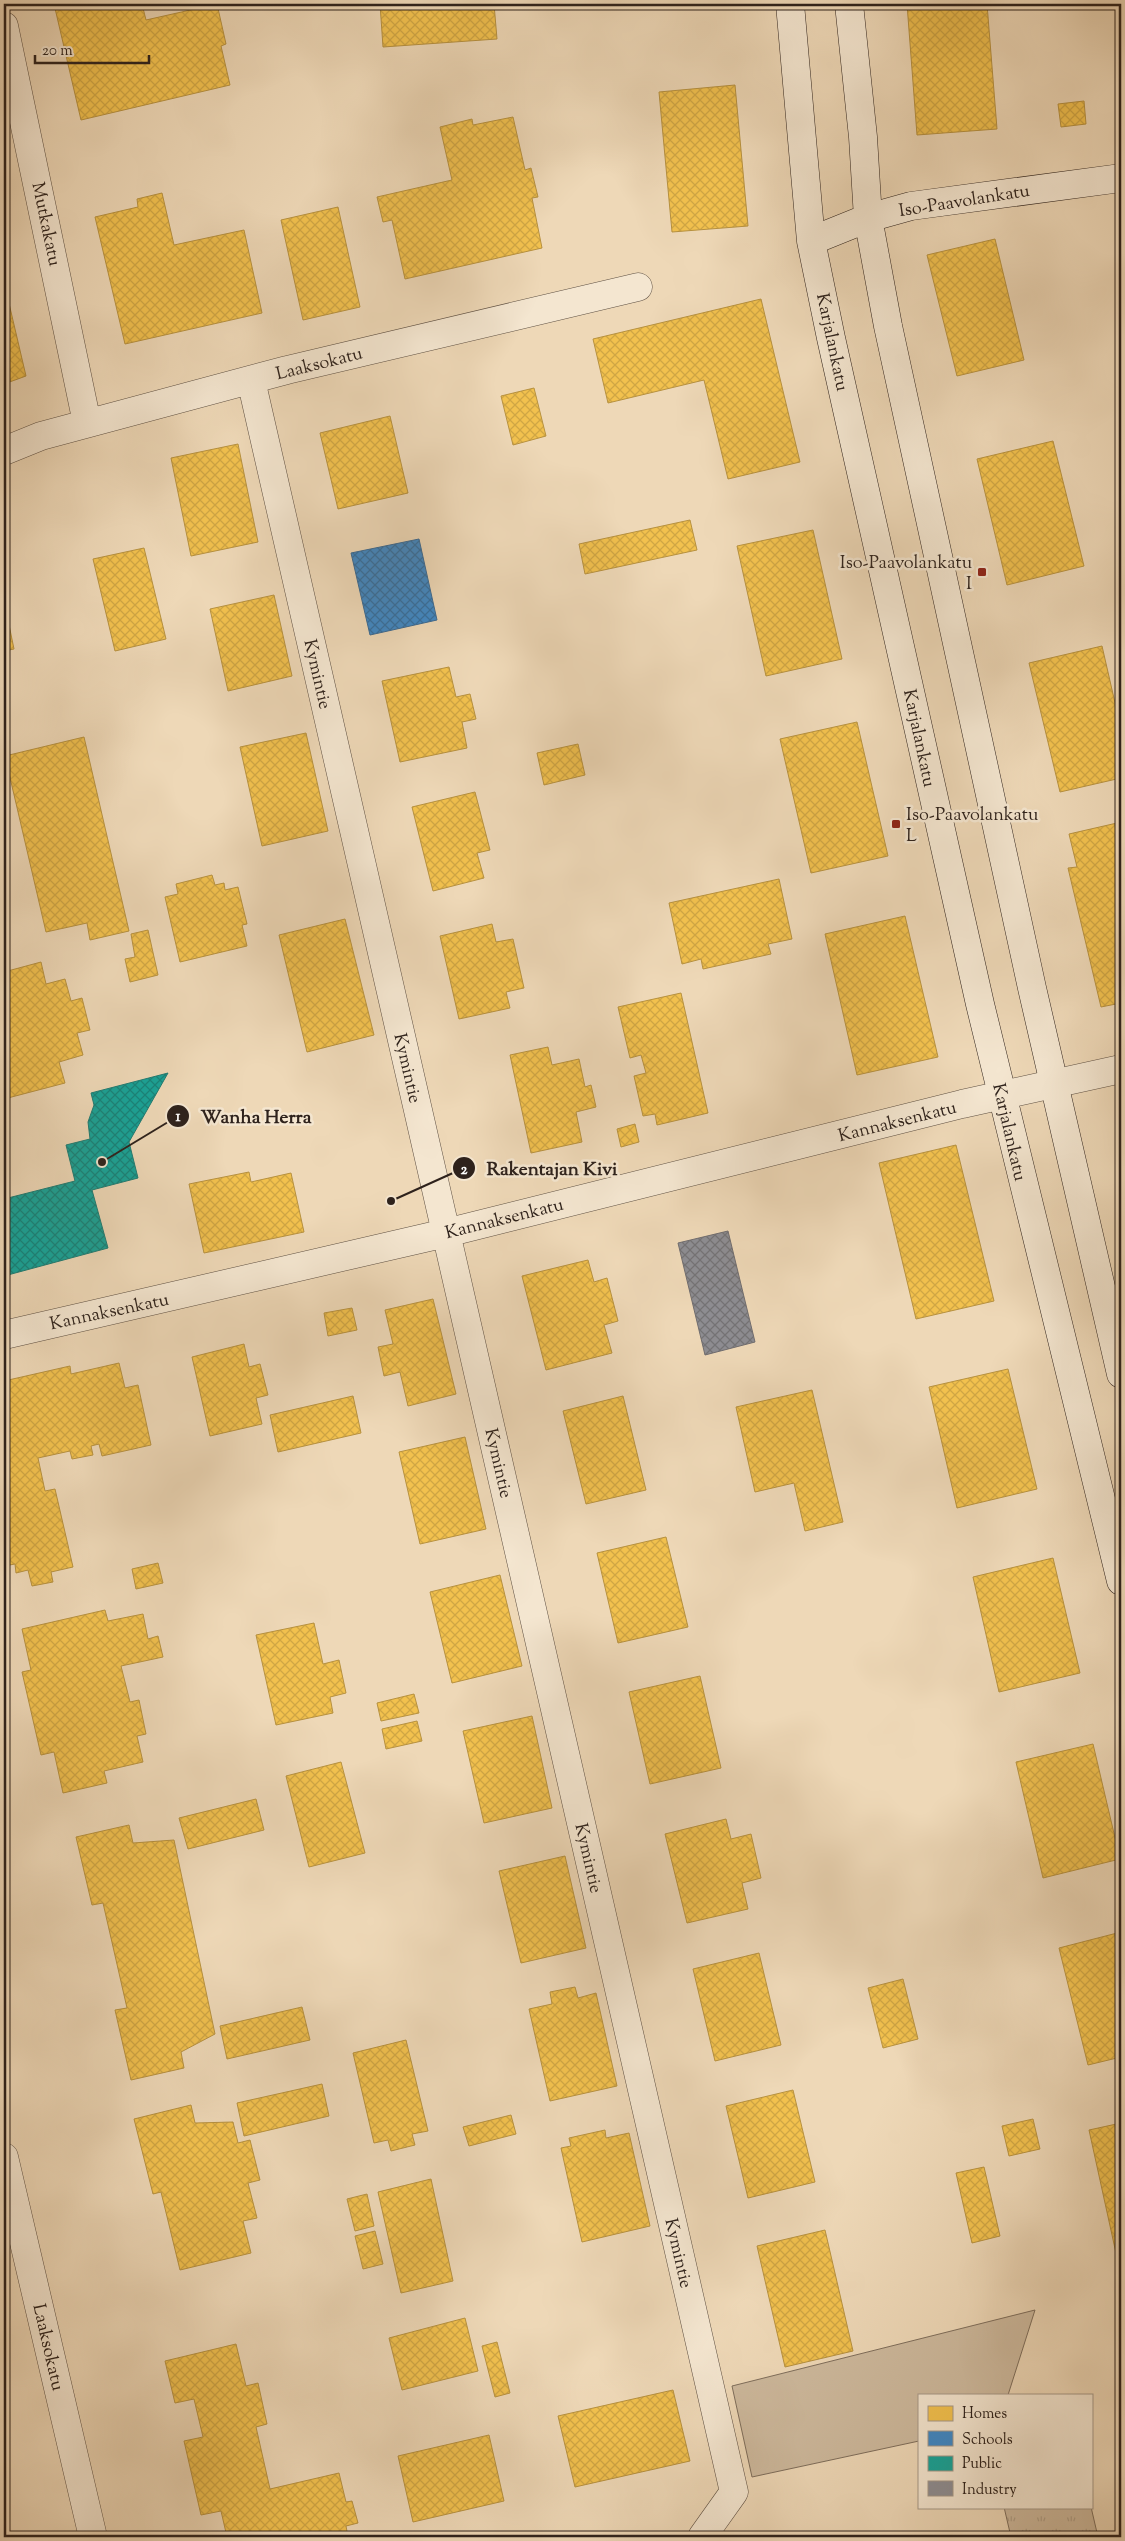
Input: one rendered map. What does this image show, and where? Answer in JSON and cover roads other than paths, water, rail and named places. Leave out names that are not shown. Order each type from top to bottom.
[{"type":"street","name":"Karjalankatu","points":[[790,4],[811,241],[831,338],[1002,1097],[1121,1581]]},
{"type":"street","points":[[849,4],[863,137],[868,218],[888,326],[1054,1086],[1121,1374]]},
{"type":"street","name":"Mutkakatu","points":[[4,26],[88,423]]},
{"type":"street","name":"Iso-Paavolankatu","points":[[811,241],[868,218],[911,206],[1121,178]]},
{"type":"street","name":"Laaksokatu","points":[[4,451],[41,436],[251,380],[638,287]]},
{"type":"street","name":"Kymintie","points":[[251,380],[734,2492],[702,2537]]},
{"type":"street","name":"Kannaksenkatu","points":[[4,1334],[446,1233],[962,1104],[1054,1086],[1121,1070]]},
{"type":"street","name":"Laaksokatu","points":[[4,2157],[93,2537]]},
{"type":"place","name":"Iso-Paavolankatu I","points":[[982,572]]},
{"type":"place","name":"Iso-Paavolankatu L","points":[[896,824]]},
{"type":"place","name":"Wanha Herra","points":[[102,1162]]},
{"type":"place","name":"Rakentajan Kivi","points":[[391,1201]]}]
